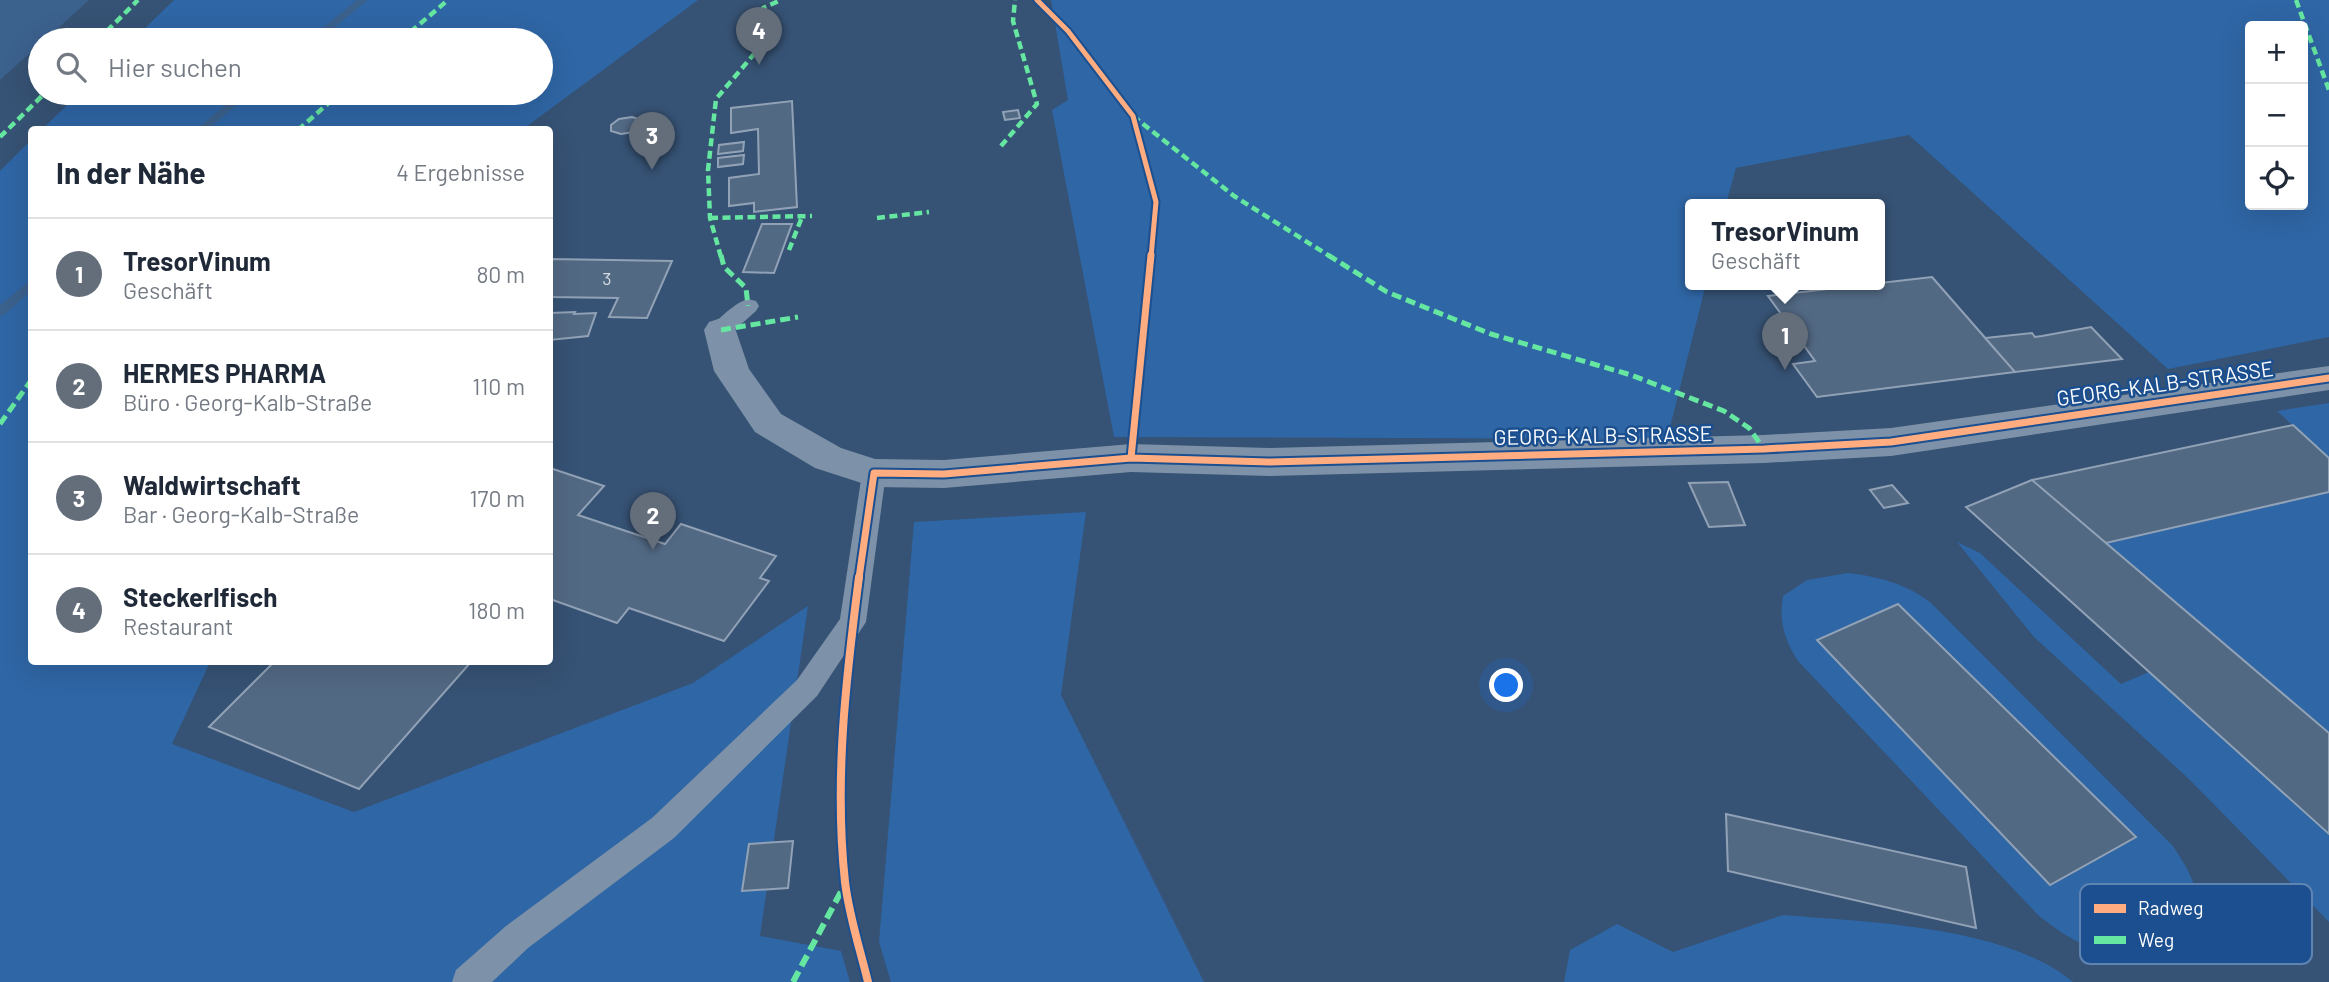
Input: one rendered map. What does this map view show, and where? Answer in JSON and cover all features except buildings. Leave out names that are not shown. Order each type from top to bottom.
[{"type":"street","name":"GEORG-KALB-STRASSE","points":[[721,330],[732,371],[768,423],[828,457],[874,473],[944,474],[1132,458],[1269,462],[1764,449],[1891,442],[2329,378]]},
{"type":"lane","points":[[721,330],[748,306]]},
{"type":"lane","points":[[468,982],[517,937],[663,828],[807,688],[853,622],[874,473]]},
{"type":"shaded area","points":[[0,0],[89,0],[58,28],[28,28],[28,55],[0,80]]},
{"type":"shaded area","points":[[174,0],[698,0],[527,126],[45,126],[67,105],[553,105],[553,28],[145,28]]},
{"type":"shaded area","points":[[1051,0],[2329,0],[2329,337],[2168,369],[1909,135],[1736,168],[1727,199],[1685,199],[1685,290],[1704,290],[1667,439],[1114,437],[1052,110],[1068,100]]},
{"type":"shaded area","points":[[28,143],[28,665],[209,665],[172,744],[354,812],[693,683],[808,606],[760,936],[841,951],[850,982],[0,982],[0,171]]},
{"type":"shaded area","points":[[2329,403],[2329,458],[2277,411]]},
{"type":"shaded area","points":[[2329,492],[2329,732],[2106,543]]},
{"type":"shaded area","points":[[1086,512],[1061,695],[1204,982],[891,982],[879,942],[914,522]]},
{"type":"shaded area","points":[[1957,542],[1980,553],[2121,684],[2149,672],[2329,834],[2329,922],[2312,905],[2312,884],[2292,884],[2190,780],[2034,637]]},
{"type":"shaded area","points":[[1848,573],[1891,582],[1930,602],[2173,846],[2194,884],[2080,884],[2080,943],[2059,930],[2038,915],[1798,661],[1784,630],[1783,596],[1807,580]],"holes":[[[1898,604],[2136,838],[2049,885],[1818,641]]]},
{"type":"shaded area","points":[[1783,915],[1894,925],[1974,938],[2012,949],[2045,963],[2073,982],[1564,982],[1570,950],[1617,924],[1673,952]]},
{"type":"waterway","points":[[328,28],[363,0]]},
{"type":"waterway","points":[[205,126],[231,105]]},
{"type":"waterway","points":[[0,312],[28,287]]},
{"type":"marked path","points":[[110,28],[138,0]]},
{"type":"marked path","points":[[415,28],[448,0]]},
{"type":"marked path","points":[[748,306],[746,288],[724,267],[710,218],[708,170],[716,99],[754,54],[765,23],[763,8],[781,0]]},
{"type":"marked path","points":[[1001,146],[1037,104],[1013,21],[1015,0]]},
{"type":"marked path","points":[[2296,0],[2329,90]]},
{"type":"marked path","points":[[0,137],[33,105]]},
{"type":"marked path","points":[[303,126],[326,105]]},
{"type":"marked path","points":[[1133,116],[1234,196],[1387,292],[1491,334],[1631,375],[1724,411],[1749,428],[1764,449]]},
{"type":"marked path","points":[[877,218],[929,212]]},
{"type":"marked path","points":[[710,218],[812,216]]},
{"type":"marked path","points":[[789,250],[802,217]]},
{"type":"marked path","points":[[721,330],[798,317]]},
{"type":"marked path","points":[[0,424],[28,385]]},
{"type":"marked path","points":[[793,982],[844,886]]},
{"type":"cycle path","points":[[1037,0],[1068,31],[1133,116],[1156,202],[1131,458]]},
{"type":"cycle path","points":[[868,982],[845,883],[841,780],[847,677],[874,473],[944,474],[1131,458],[1269,462],[1764,449],[1891,442],[2329,378]]},
{"type":"place","name":"Steckerlfisch","points":[[759,65]]},
{"type":"place","name":"Waldwirtschaft","points":[[652,170]]},
{"type":"place","name":"TresorVinum","points":[[1785,370]]},
{"type":"place","name":"HERMES PHARMA","points":[[653,550]]}]
